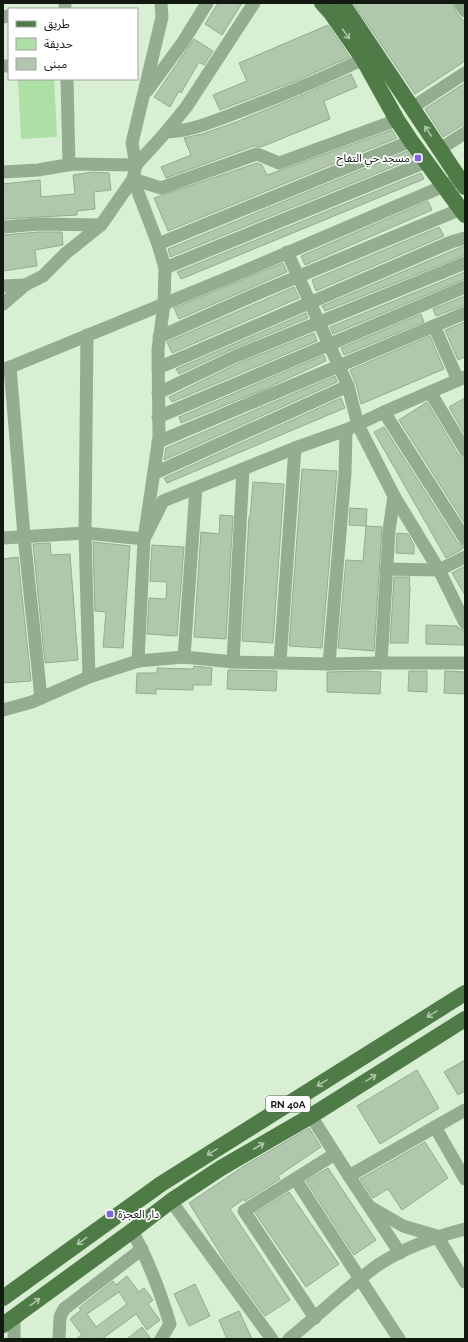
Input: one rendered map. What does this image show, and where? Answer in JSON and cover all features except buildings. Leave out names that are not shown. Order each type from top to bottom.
[{"type":"main road","points":[[322,3],[362,59],[397,120],[411,141],[463,212]]},
{"type":"main road","points":[[342,3],[463,181]]},
{"type":"main road","name":"RN 40A","points":[[3,1298],[161,1184],[465,993]]},
{"type":"main road","name":"RN 40A","points":[[9,1321],[171,1201],[221,1168],[311,1116],[465,1019]]},
{"type":"street","points":[[3,304],[25,285],[42,276],[101,225],[133,179],[136,165],[132,143],[162,17],[161,3]]},
{"type":"street","points":[[144,95],[183,42],[207,3]]},
{"type":"street","points":[[3,172],[38,170],[69,165],[136,165],[187,106],[254,3]]},
{"type":"street","points":[[460,3],[465,11]]},
{"type":"street","points":[[166,132],[180,132],[210,122],[328,76],[362,59]]},
{"type":"street","points":[[412,107],[465,73]]},
{"type":"street","points":[[67,80],[69,165]]},
{"type":"street","points":[[133,179],[161,188],[257,154],[278,163],[397,120]]},
{"type":"street","points":[[440,149],[465,134]]},
{"type":"street","points":[[158,244],[411,141]]},
{"type":"street","points":[[165,268],[426,162]]},
{"type":"street","points":[[133,179],[158,244],[165,268],[164,304],[159,337],[158,442],[144,539],[138,661]]},
{"type":"street","points":[[41,698],[7,368],[445,187],[463,181]]},
{"type":"street","points":[[159,337],[298,277],[463,212]]},
{"type":"street","points":[[3,227],[39,224],[101,225]]},
{"type":"street","points":[[158,368],[451,242],[465,238]]},
{"type":"street","points":[[287,252],[348,386],[358,425],[394,496],[440,570],[465,623]]},
{"type":"street","points":[[158,393],[236,356],[465,263]]},
{"type":"street","points":[[3,286],[25,285]]},
{"type":"street","points":[[158,417],[465,287]]},
{"type":"street","points":[[158,442],[465,313]]},
{"type":"street","points":[[144,539],[163,501],[295,448],[346,430],[461,378],[434,326]]},
{"type":"street","points":[[87,335],[85,533],[89,677]]},
{"type":"street","points":[[154,472],[348,386]]},
{"type":"street","points":[[430,392],[465,450]]},
{"type":"street","points":[[384,412],[465,539]]},
{"type":"street","points":[[329,664],[345,473],[346,430]]},
{"type":"street","points":[[280,662],[295,448]]},
{"type":"street","points":[[233,662],[244,469]]},
{"type":"street","points":[[184,657],[196,488]]},
{"type":"street","points":[[381,663],[386,569],[394,496]]},
{"type":"street","points":[[3,538],[85,533],[144,539]]},
{"type":"street","points":[[386,569],[440,570],[465,557]]},
{"type":"street","points":[[3,710],[41,698],[89,677],[138,661],[184,657],[233,662],[329,664],[465,663]]},
{"type":"street","points":[[349,1176],[465,1110]]},
{"type":"street","points":[[311,1116],[368,1206],[400,1252]]},
{"type":"street","points":[[435,1127],[464,1174]]},
{"type":"street","points":[[315,1318],[244,1211],[296,1180],[335,1154]]},
{"type":"street","points":[[296,1180],[399,1339]]},
{"type":"street","points":[[171,1201],[273,1339],[277,1334],[282,1333],[288,1339],[360,1279],[400,1252],[437,1236],[465,1229]]},
{"type":"street","points":[[368,1206],[403,1226],[437,1236],[465,1282]]},
{"type":"street","points":[[132,1231],[142,1249],[161,1293],[170,1324],[162,1339]]},
{"type":"street","points":[[59,1339],[60,1317],[64,1309],[142,1249]]},
{"type":"street","points":[[9,1321],[14,1339]]},
{"type":"green space","points":[[18,80],[54,80],[57,137],[21,139]]},
{"type":"place","name":"مسجد حي التفاح","points":[[418,158]]},
{"type":"place","name":"دار العجزة","points":[[110,1214]]}]
